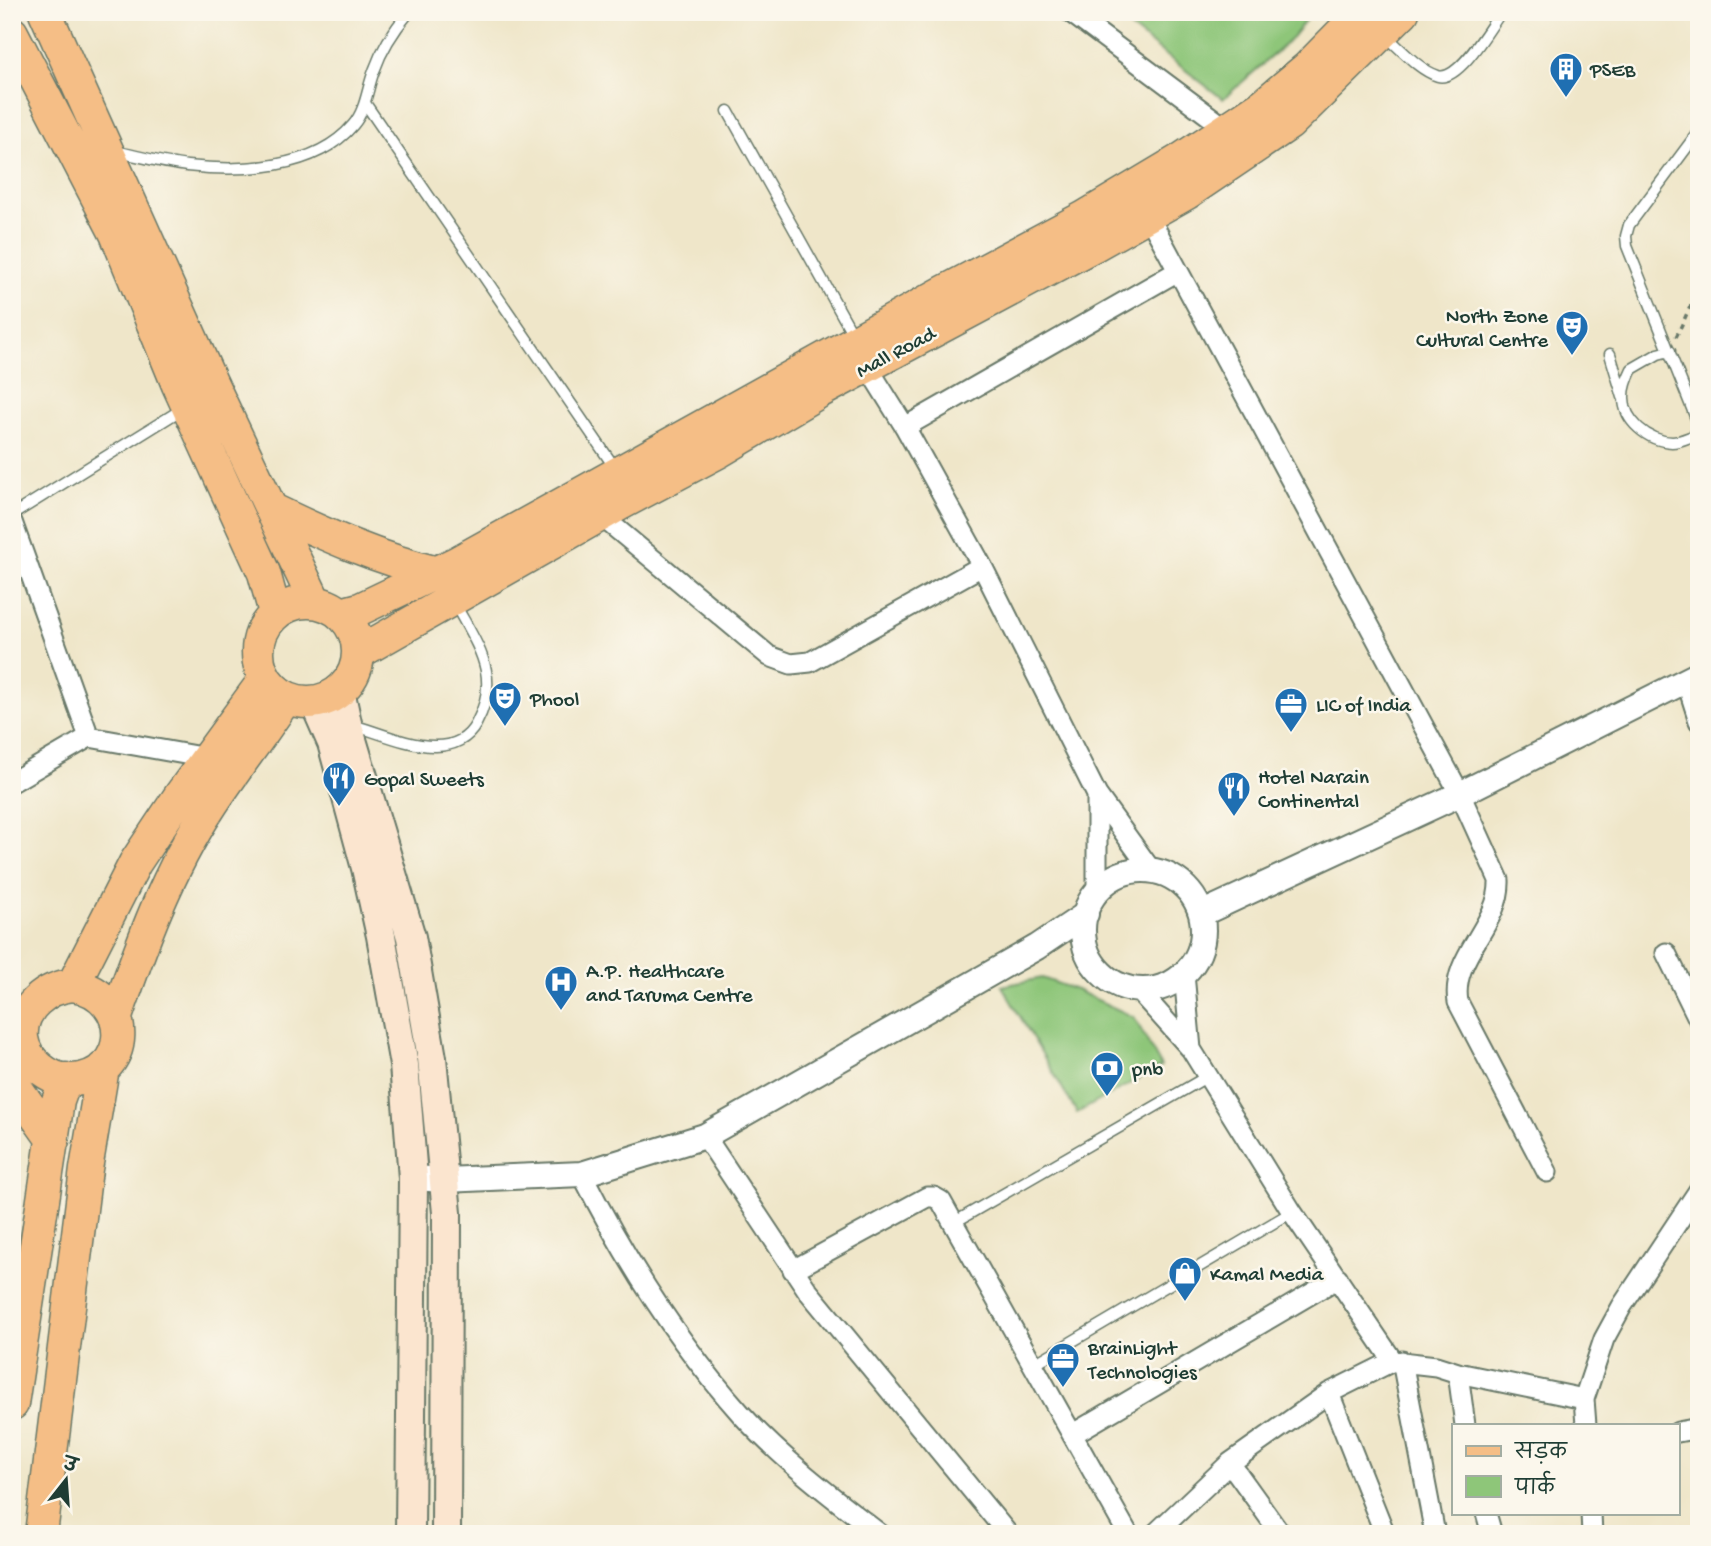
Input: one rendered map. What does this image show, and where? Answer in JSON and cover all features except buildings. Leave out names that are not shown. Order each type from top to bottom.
[{"type":"main road","points":[[45,12],[271,509],[328,608],[351,625],[358,653],[353,673],[301,692],[207,758],[135,863],[73,985]]},
{"type":"main road","name":"Mall Road","points":[[328,608],[360,609],[445,585],[600,515],[720,452],[819,392],[862,354],[1228,130],[1298,75],[1383,19]]},
{"type":"main road","name":"Mall Road","points":[[358,653],[445,585],[620,474],[1148,215],[1187,193],[1289,124],[1383,19]]},
{"type":"main road","points":[[15,46],[116,234],[188,405],[264,573],[275,613]]},
{"type":"main road","points":[[271,509],[348,545],[405,565],[445,585]]},
{"type":"main road","points":[[328,608],[294,604],[275,613],[262,631],[257,651],[259,666],[347,723],[411,937],[432,1058],[447,1213],[446,1534]]},
{"type":"main road","points":[[116,1017],[155,910],[187,845],[210,807],[301,692]]},
{"type":"main road","points":[[301,692],[332,743],[366,868],[404,1065],[413,1178],[410,1534]]},
{"type":"main road","points":[[73,985],[95,991],[111,1007],[116,1017],[116,1050],[103,1068],[83,1079],[66,1079],[40,1068],[17,1037],[27,1015],[23,1003],[51,990],[73,985]]},
{"type":"main road","points":[[41,1534],[89,1145],[103,1068]]},
{"type":"main road","points":[[12,1404],[58,1101],[66,1079]]},
{"type":"main road","points":[[12,1082],[53,1140]]},
{"type":"street","points":[[1070,12],[1228,130]]},
{"type":"street","points":[[1148,215],[1460,794],[1499,880],[1494,908],[1458,977],[1458,1002],[1547,1172]]},
{"type":"street","points":[[905,427],[1178,271]]},
{"type":"street","points":[[862,354],[982,566],[1097,795],[1151,870]]},
{"type":"street","points":[[600,515],[769,656],[792,664],[810,662],[982,566]]},
{"type":"street","points":[[12,522],[89,737]]},
{"type":"street","points":[[1201,914],[1460,794],[1693,677],[1699,721]]},
{"type":"street","points":[[12,782],[89,737],[207,758]]},
{"type":"street","points":[[1097,795],[1097,891]]},
{"type":"street","points":[[1151,870],[1176,879],[1191,894],[1201,914],[1203,934],[1197,957],[1184,974],[1169,985],[1138,990],[1117,985],[1097,970],[1085,947],[1083,926],[1088,905],[1097,891],[1122,874],[1151,870]]},
{"type":"street","points":[[413,1178],[444,1180],[582,1174],[705,1136],[1037,947],[1086,914]]},
{"type":"street","points":[[1037,947],[1085,947]]},
{"type":"street","points":[[1666,953],[1699,1020]]},
{"type":"street","points":[[1184,974],[1191,1049]]},
{"type":"street","points":[[1138,990],[1191,1049],[1292,1212],[1398,1361],[1435,1534]]},
{"type":"street","points":[[705,1136],[807,1291],[1007,1534]]},
{"type":"street","points":[[582,1174],[612,1233],[667,1322],[695,1359],[744,1417],[813,1482],[880,1534]]},
{"type":"street","points":[[1694,1196],[1699,1221]]},
{"type":"street","points":[[1586,1424],[1584,1399],[1610,1328],[1694,1196]]},
{"type":"street","points":[[793,1270],[927,1197],[942,1201],[1128,1534]]},
{"type":"street","points":[[1073,1434],[1338,1278]]},
{"type":"street","points":[[1154,1534],[1230,1463],[1329,1393],[1398,1361],[1436,1366],[1584,1399]]},
{"type":"street","points":[[1458,1373],[1465,1424]]},
{"type":"street","points":[[1329,1393],[1385,1534]]},
{"type":"street","points":[[1680,1432],[1699,1428]]},
{"type":"street","points":[[1230,1463],[1281,1534]]},
{"type":"street","points":[[1486,1514],[1492,1534]]},
{"type":"street","points":[[1591,1514],[1592,1534]]},
{"type":"lane","points":[[106,149],[186,166],[215,168],[281,164],[306,156],[330,144],[353,125],[365,103],[381,52],[392,32],[410,12]]},
{"type":"lane","points":[[1383,19],[1423,67],[1440,77],[1449,76],[1460,68],[1501,12]]},
{"type":"lane","points":[[365,103],[620,474]]},
{"type":"lane","points":[[728,111],[862,354]]},
{"type":"lane","points":[[1699,131],[1634,217],[1626,236],[1627,246],[1699,426]]},
{"type":"lane","points":[[1623,398],[1632,369],[1658,354],[1670,351]]},
{"type":"lane","points":[[1610,354],[1631,420],[1643,433],[1674,442],[1699,434]]},
{"type":"lane","points":[[12,515],[188,405]]},
{"type":"lane","points":[[347,723],[422,746],[437,747],[455,743],[471,733],[487,699],[489,683],[482,653],[445,585]]},
{"type":"lane","points":[[955,1222],[1208,1076]]},
{"type":"lane","points":[[1034,1364],[1292,1212]]},
{"type":"path","points":[[1670,351],[1698,290]]},
{"type":"green space","points":[[1110,12],[1312,12],[1289,41],[1223,99]]},
{"type":"green space","points":[[1042,978],[1076,990],[1134,1017],[1161,1066],[1077,1113],[1002,986]]},
{"type":"place","name":"PSEB","points":[[1566,99]]},
{"type":"place","name":"North Zone Cultural Centre","points":[[1572,357]]},
{"type":"place","name":"Phool","points":[[505,728]]},
{"type":"place","name":"LIC of India","points":[[1291,734]]},
{"type":"place","name":"Gopal Sweets","points":[[339,808]]},
{"type":"place","name":"Hotel Narain Continental","points":[[1234,818]]},
{"type":"place","name":"A.P. Healthcare and Taruma Centre","points":[[561,1012]]},
{"type":"place","name":"pnb","points":[[1107,1098]]},
{"type":"place","name":"Kamal Media","points":[[1185,1303]]},
{"type":"place","name":"BrainLight Technologies","points":[[1063,1389]]}]
